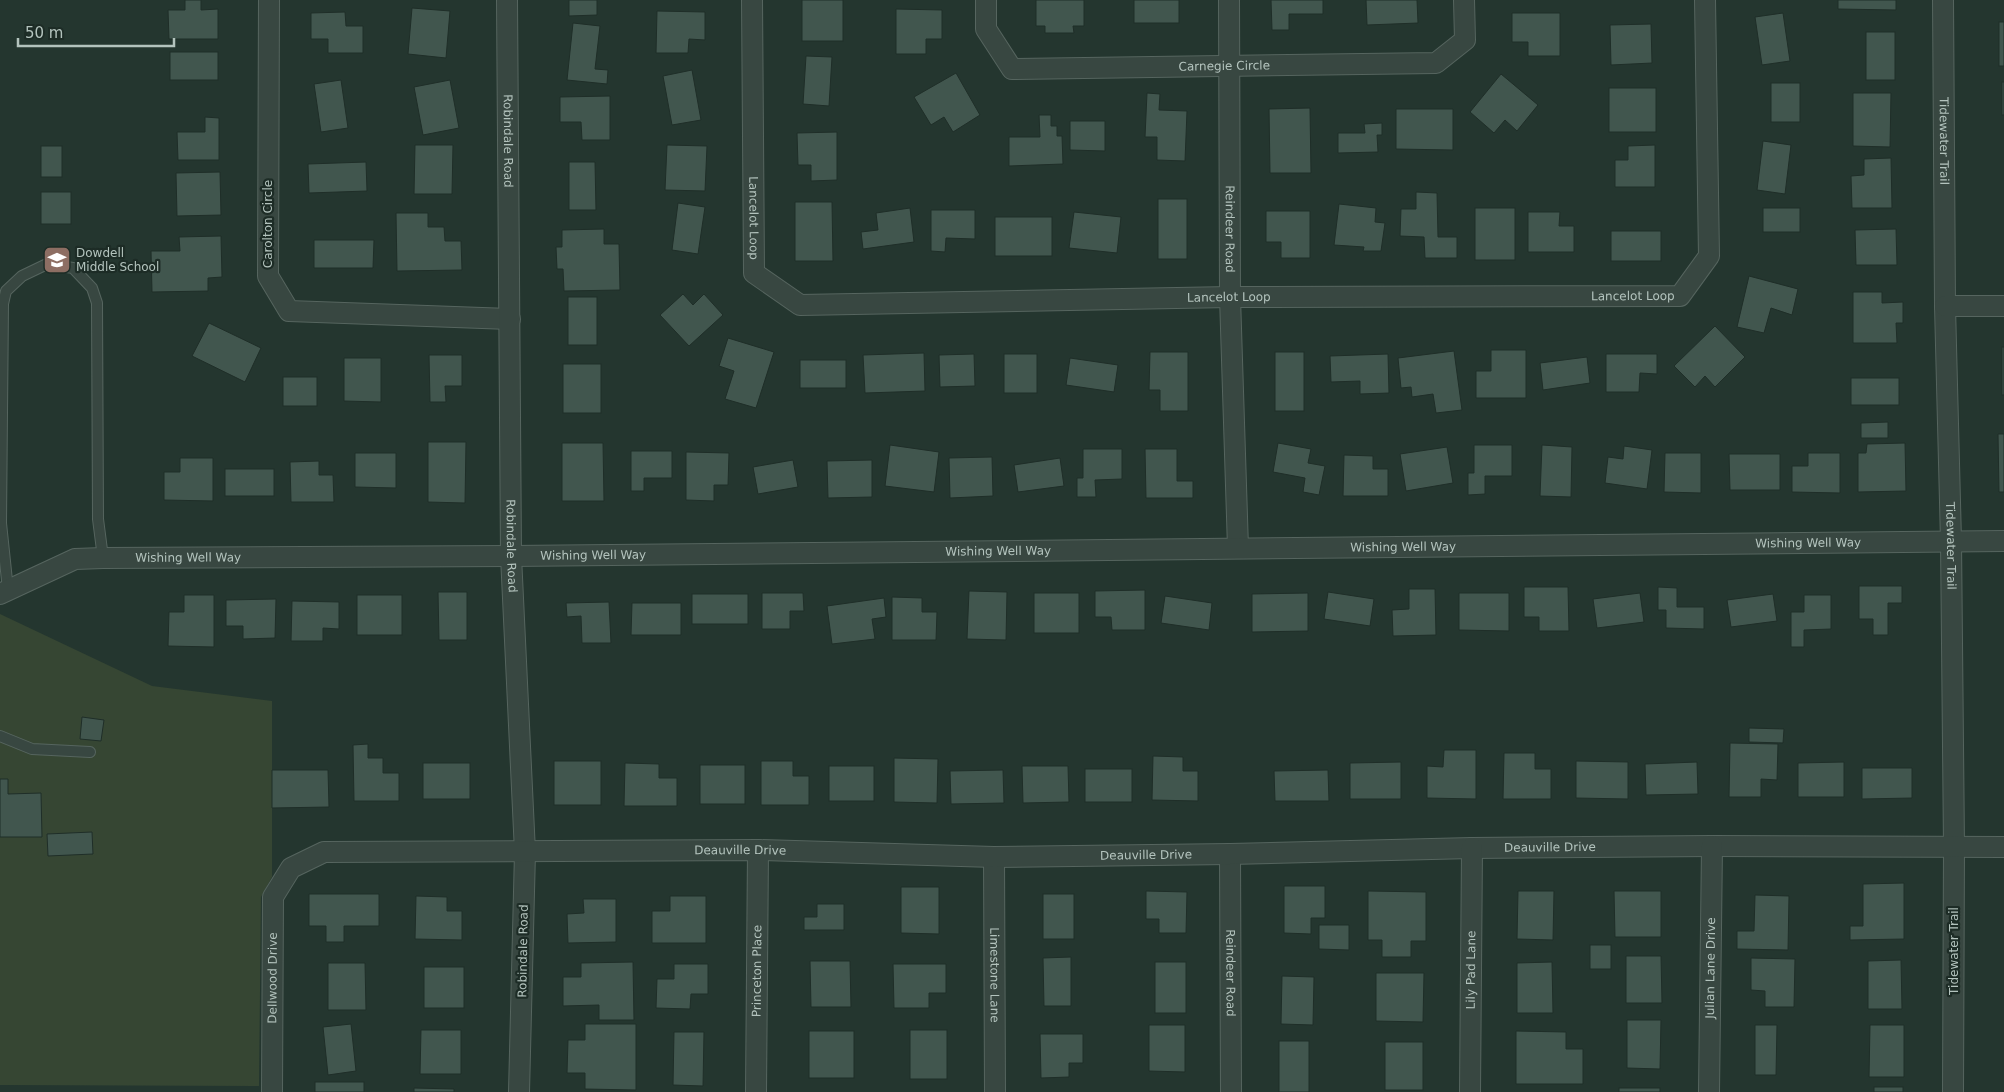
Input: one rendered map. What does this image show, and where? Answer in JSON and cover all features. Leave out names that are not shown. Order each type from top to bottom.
[{"type":"street","name":"Carolton Circle","points":[[269,0],[268,276],[289,311],[510,318]]},
{"type":"street","name":"Robindale Road","points":[[507,0],[511,556],[525,852],[519,1092]]},
{"type":"street","name":"Lancelot Loop","points":[[752,0],[754,273],[800,305],[1230,297],[1680,296],[1709,256],[1705,0]]},
{"type":"street","name":"Carnegie Circle","points":[[986,0],[986,29],[1012,69],[1436,63],[1465,40],[1464,0]]},
{"type":"street","name":"Reindeer Road","points":[[1229,0],[1230,297],[1238,548]]},
{"type":"street","name":"Tidewater Trail","points":[[1943,0],[1945,306],[1951,541],[1954,847],[1953,1092]]},
{"type":"street","points":[[1945,306],[2004,306]]},
{"type":"street","name":"Wishing Well Way","points":[[4,592],[75,559],[103,558],[511,556],[2004,541]]},
{"type":"street","name":"Deauville Drive","points":[[291,868],[324,852],[758,850],[994,857],[1472,848],[1712,846],[2004,847]]},
{"type":"street","name":"Julian Lane Drive","points":[[1710,1092],[1712,846]]},
{"type":"street","name":"Lily Pad Lane","points":[[1470,1092],[1472,848]]},
{"type":"street","name":"Princeton Place","points":[[756,1092],[758,850]]},
{"type":"street","name":"Reindeer Road","points":[[1230,854],[1230,1092]]},
{"type":"street","name":"Limestone Lane","points":[[994,857],[995,1092]]},
{"type":"street","name":"Dellwood Drive","points":[[272,1092],[273,897],[291,868]]},
{"type":"lane","points":[[4,592],[1,523],[3,304],[6,290],[22,276],[47,264],[73,268],[92,288],[97,302],[98,519],[103,558]]},
{"type":"lane","points":[[0,736],[32,749],[90,752]]},
{"type":"green space","points":[[0,614],[152,686],[272,701],[272,877],[261,897],[259,1086],[0,1085]]},
{"type":"building","points":[[185,0],[201,0],[201,10],[218,9],[218,39],[169,39],[168,10],[185,10]]},
{"type":"building","points":[[569,0],[597,0],[597,15],[569,16]]},
{"type":"building","points":[[802,0],[843,0],[843,41],[802,41]]},
{"type":"building","points":[[1036,0],[1084,0],[1084,26],[1073,26],[1074,33],[1045,33],[1045,26],[1036,26]]},
{"type":"building","points":[[1134,0],[1179,0],[1179,23],[1134,23]]},
{"type":"building","points":[[1271,0],[1323,0],[1323,14],[1289,14],[1289,30],[1272,30]]},
{"type":"building","points":[[1366,0],[1417,0],[1418,23],[1367,25]]},
{"type":"building","points":[[1838,0],[1896,0],[1896,10],[1838,9]]},
{"type":"building","points":[[412,8],[450,11],[446,58],[408,54]]},
{"type":"building","points":[[896,9],[942,10],[942,39],[926,39],[926,54],[896,54]]},
{"type":"building","points":[[657,11],[705,12],[705,40],[689,39],[688,53],[656,53]]},
{"type":"building","points":[[345,12],[346,26],[363,26],[363,53],[328,53],[328,39],[311,39],[311,13]]},
{"type":"building","points":[[1512,13],[1560,13],[1560,56],[1528,56],[1528,42],[1512,42]]},
{"type":"building","points":[[1783,13],[1790,61],[1762,65],[1755,17]]},
{"type":"building","points":[[1999,22],[2004,22],[2004,66],[1999,66]]},
{"type":"building","points":[[573,23],[600,26],[595,69],[608,70],[607,84],[567,80]]},
{"type":"building","points":[[1651,24],[1652,63],[1611,65],[1610,25]]},
{"type":"building","points":[[1866,32],[1895,32],[1895,80],[1866,80]]},
{"type":"building","points":[[170,52],[218,52],[218,80],[170,80]]},
{"type":"building","points":[[806,56],[832,57],[829,106],[803,104]]},
{"type":"building","points":[[692,70],[701,120],[672,125],[663,76]]},
{"type":"building","points":[[956,73],[980,115],[953,132],[944,117],[931,125],[914,97]]},
{"type":"building","points":[[1501,74],[1538,105],[1517,131],[1505,120],[1494,133],[1470,112]]},
{"type":"building","points":[[341,80],[348,128],[321,132],[314,84]]},
{"type":"building","points":[[450,80],[459,128],[423,135],[414,87]]},
{"type":"building","points":[[2002,82],[2004,82],[2004,115],[2002,115]]},
{"type":"building","points":[[1771,83],[1800,83],[1800,122],[1771,122]]},
{"type":"building","points":[[1609,88],[1656,88],[1656,132],[1609,132]]},
{"type":"building","points":[[1147,93],[1160,94],[1159,110],[1187,111],[1185,161],[1157,160],[1157,137],[1145,137]]},
{"type":"building","points":[[1853,93],[1891,93],[1890,147],[1853,146]]},
{"type":"building","points":[[610,96],[610,140],[582,140],[581,122],[560,122],[560,97]]},
{"type":"building","points":[[1310,108],[1311,173],[1270,173],[1269,109]]},
{"type":"building","points":[[1396,109],[1453,109],[1453,150],[1396,149]]},
{"type":"building","points":[[1039,115],[1051,115],[1051,126],[1057,126],[1057,136],[1062,136],[1063,164],[1009,166],[1009,137],[1040,137]]},
{"type":"building","points":[[205,117],[219,118],[219,160],[178,160],[177,132],[205,132]]},
{"type":"building","points":[[1070,121],[1105,121],[1105,151],[1070,150]]},
{"type":"building","points":[[1382,123],[1382,135],[1377,135],[1378,152],[1338,153],[1338,133],[1365,133],[1364,124]]},
{"type":"building","points":[[837,132],[837,180],[811,181],[811,165],[798,165],[797,133]]},
{"type":"building","points":[[1763,141],[1791,145],[1785,194],[1757,190]]},
{"type":"building","points":[[415,145],[453,145],[452,194],[414,194]]},
{"type":"building","points":[[667,145],[707,146],[705,191],[665,190]]},
{"type":"building","points":[[1655,145],[1655,187],[1615,187],[1615,160],[1628,160],[1628,146]]},
{"type":"building","points":[[41,146],[62,146],[62,177],[41,177]]},
{"type":"building","points":[[1891,158],[1892,208],[1852,208],[1851,176],[1864,175],[1864,159]]},
{"type":"building","points":[[366,162],[367,191],[309,193],[308,164]]},
{"type":"building","points":[[569,162],[595,162],[596,210],[569,210]]},
{"type":"building","points":[[220,172],[221,215],[177,216],[176,173]]},
{"type":"building","points":[[41,192],[71,192],[71,224],[41,224]]},
{"type":"building","points":[[1416,192],[1437,193],[1438,237],[1457,237],[1457,258],[1425,258],[1424,237],[1400,236],[1401,209],[1416,209]]},
{"type":"building","points":[[1158,199],[1187,199],[1187,259],[1158,259]]},
{"type":"building","points":[[795,202],[832,202],[833,261],[795,261]]},
{"type":"building","points":[[678,203],[705,207],[698,254],[672,250]]},
{"type":"building","points":[[1339,204],[1376,208],[1375,222],[1385,223],[1381,251],[1363,251],[1364,247],[1334,245]]},
{"type":"building","points":[[910,208],[914,242],[863,249],[861,232],[878,230],[876,213]]},
{"type":"building","points":[[1475,208],[1515,208],[1515,260],[1475,260]]},
{"type":"building","points":[[1763,208],[1800,208],[1800,232],[1763,232]]},
{"type":"building","points":[[931,210],[975,210],[975,239],[946,238],[945,252],[931,251]]},
{"type":"building","points":[[1266,211],[1310,211],[1310,258],[1281,258],[1281,242],[1266,242]]},
{"type":"building","points":[[1074,212],[1121,217],[1117,253],[1069,248]]},
{"type":"building","points":[[1528,212],[1560,212],[1559,226],[1574,226],[1574,252],[1528,252]]},
{"type":"building","points":[[396,213],[428,213],[428,227],[444,227],[445,241],[461,241],[462,270],[397,271]]},
{"type":"building","points":[[995,217],[1052,217],[1052,256],[995,256]]},
{"type":"building","points":[[604,229],[604,244],[619,244],[620,290],[564,291],[563,269],[557,269],[556,247],[562,247],[562,230]]},
{"type":"building","points":[[1896,229],[1897,265],[1856,265],[1855,230]]},
{"type":"building","points":[[1611,231],[1661,231],[1661,261],[1611,261]]},
{"type":"building","points":[[221,236],[222,277],[208,278],[208,291],[152,292],[151,251],[180,251],[179,237]]},
{"type":"building","points":[[314,240],[374,240],[373,268],[314,268]]},
{"type":"building","points":[[1749,276],[1798,289],[1792,315],[1771,308],[1764,333],[1737,327]]},
{"type":"building","points":[[1853,292],[1882,292],[1882,303],[1903,302],[1903,323],[1896,323],[1897,343],[1853,343]]},
{"type":"building","points":[[683,294],[693,305],[704,294],[723,315],[689,346],[660,315]]},
{"type":"building","points":[[568,297],[597,297],[597,345],[568,345]]},
{"type":"building","points":[[209,323],[261,348],[245,382],[192,356]]},
{"type":"building","points":[[1715,326],[1745,357],[1715,387],[1705,376],[1695,387],[1674,366]]},
{"type":"building","points":[[728,338],[774,352],[756,408],[725,399],[734,371],[719,366]]},
{"type":"building","points":[[2002,347],[2004,347],[2004,395],[2002,395]]},
{"type":"building","points":[[1491,350],[1526,350],[1526,398],[1476,398],[1476,371],[1491,371]]},
{"type":"building","points":[[1454,351],[1462,410],[1436,413],[1433,394],[1412,397],[1411,387],[1401,388],[1398,358]]},
{"type":"building","points":[[1150,352],[1188,352],[1188,411],[1160,411],[1160,390],[1149,390]]},
{"type":"building","points":[[1275,352],[1304,352],[1304,411],[1275,411]]},
{"type":"building","points":[[924,353],[925,391],[865,393],[863,355]]},
{"type":"building","points":[[974,354],[975,386],[940,387],[939,355]]},
{"type":"building","points":[[1004,354],[1037,354],[1037,393],[1004,393]]},
{"type":"building","points":[[1388,354],[1389,393],[1360,394],[1360,381],[1331,382],[1330,356]]},
{"type":"building","points":[[1606,354],[1657,354],[1657,374],[1640,373],[1639,392],[1606,392]]},
{"type":"building","points":[[429,355],[462,355],[462,386],[445,386],[446,402],[430,402]]},
{"type":"building","points":[[1587,357],[1590,383],[1543,390],[1540,363]]},
{"type":"building","points":[[344,358],[381,358],[381,402],[344,401]]},
{"type":"building","points":[[1070,358],[1118,365],[1114,392],[1066,385]]},
{"type":"building","points":[[800,360],[846,360],[846,388],[800,388]]},
{"type":"building","points":[[563,364],[601,364],[601,413],[563,413]]},
{"type":"building","points":[[283,377],[317,377],[317,406],[283,406]]},
{"type":"building","points":[[1851,378],[1899,378],[1899,405],[1851,405]]},
{"type":"building","points":[[1888,422],[1888,438],[1861,438],[1861,423]]},
{"type":"building","points":[[1998,434],[2004,434],[2004,492],[1999,492]]},
{"type":"building","points":[[428,442],[466,442],[465,503],[428,502]]},
{"type":"building","points":[[562,443],[603,443],[604,501],[562,501]]},
{"type":"building","points":[[1278,443],[1311,449],[1308,463],[1325,466],[1319,495],[1303,492],[1305,478],[1273,472]]},
{"type":"building","points":[[1905,443],[1906,491],[1858,492],[1858,453],[1866,453],[1867,444]]},
{"type":"building","points":[[890,445],[939,452],[934,492],[885,486]]},
{"type":"building","points":[[1474,445],[1512,445],[1512,476],[1485,476],[1485,494],[1468,495],[1468,473],[1474,473]]},
{"type":"building","points":[[1542,445],[1572,447],[1571,497],[1540,496]]},
{"type":"building","points":[[1624,446],[1652,450],[1647,489],[1605,483],[1608,457],[1623,459]]},
{"type":"building","points":[[1447,447],[1453,483],[1406,491],[1400,454]]},
{"type":"building","points":[[1083,449],[1122,449],[1122,479],[1095,480],[1096,497],[1077,497],[1077,478],[1083,478]]},
{"type":"building","points":[[1145,449],[1177,449],[1177,481],[1193,481],[1193,498],[1146,498]]},
{"type":"building","points":[[631,451],[672,451],[672,478],[644,478],[644,491],[631,491]]},
{"type":"building","points":[[686,452],[729,453],[728,485],[714,485],[714,501],[686,500]]},
{"type":"building","points":[[355,453],[396,453],[396,488],[355,487]]},
{"type":"building","points":[[1665,453],[1701,453],[1701,493],[1664,492]]},
{"type":"building","points":[[1808,453],[1840,453],[1840,493],[1792,492],[1792,466],[1808,466]]},
{"type":"building","points":[[1729,454],[1780,454],[1780,490],[1730,490]]},
{"type":"building","points":[[1344,455],[1373,456],[1373,469],[1388,469],[1388,496],[1343,496]]},
{"type":"building","points":[[992,457],[993,496],[950,498],[949,458]]},
{"type":"building","points":[[180,458],[213,458],[213,501],[164,500],[164,472],[180,472]]},
{"type":"building","points":[[1060,458],[1064,486],[1018,492],[1014,465]]},
{"type":"building","points":[[793,460],[798,487],[758,494],[753,467]]},
{"type":"building","points":[[872,460],[872,497],[828,498],[827,461]]},
{"type":"building","points":[[319,461],[319,475],[333,475],[334,502],[291,502],[290,462]]},
{"type":"building","points":[[225,469],[274,469],[274,496],[225,496]]},
{"type":"building","points":[[1859,586],[1902,586],[1902,603],[1888,603],[1888,635],[1873,635],[1873,619],[1859,619]]},
{"type":"building","points":[[1524,587],[1568,587],[1569,631],[1539,631],[1539,617],[1524,617]]},
{"type":"building","points":[[1658,587],[1677,588],[1677,607],[1704,607],[1704,629],[1666,628],[1666,610],[1658,610]]},
{"type":"building","points":[[1409,589],[1435,589],[1436,635],[1393,636],[1392,610],[1409,609]]},
{"type":"building","points":[[1145,590],[1145,630],[1112,630],[1111,617],[1095,617],[1095,591]]},
{"type":"building","points":[[969,591],[1007,592],[1006,640],[967,639]]},
{"type":"building","points":[[438,592],[467,592],[467,640],[439,640]]},
{"type":"building","points":[[1328,592],[1374,599],[1370,626],[1324,619]]},
{"type":"building","points":[[762,593],[803,593],[804,611],[790,611],[790,629],[762,629]]},
{"type":"building","points":[[1034,593],[1079,593],[1079,633],[1034,633]]},
{"type":"building","points":[[1308,593],[1308,631],[1252,632],[1252,594]]},
{"type":"building","points":[[1459,593],[1509,593],[1509,631],[1459,630]]},
{"type":"building","points":[[1640,593],[1644,622],[1597,628],[1593,599]]},
{"type":"building","points":[[692,594],[748,594],[748,624],[692,624]]},
{"type":"building","points":[[1773,594],[1777,621],[1731,627],[1727,600]]},
{"type":"building","points":[[184,595],[214,595],[214,647],[168,646],[169,612],[184,612]]},
{"type":"building","points":[[357,595],[402,595],[402,635],[357,635]]},
{"type":"building","points":[[1804,595],[1831,595],[1831,629],[1804,630],[1804,647],[1791,647],[1791,612],[1804,612]]},
{"type":"building","points":[[1165,596],[1212,603],[1209,630],[1161,623]]},
{"type":"building","points":[[892,597],[922,598],[922,612],[937,612],[936,640],[892,640]]},
{"type":"building","points":[[884,598],[886,617],[872,619],[875,639],[832,644],[827,606]]},
{"type":"building","points":[[276,599],[275,638],[243,639],[243,626],[226,626],[226,600]]},
{"type":"building","points":[[292,601],[339,602],[339,629],[323,628],[323,641],[291,641]]},
{"type":"building","points":[[609,602],[611,643],[582,643],[581,616],[567,617],[566,603]]},
{"type":"building","points":[[632,603],[681,603],[681,635],[631,635]]},
{"type":"building","points":[[82,717],[104,720],[101,741],[80,739]]},
{"type":"building","points":[[1749,728],[1784,729],[1783,743],[1749,742]]},
{"type":"building","points":[[1730,743],[1778,744],[1777,780],[1761,779],[1761,797],[1729,797]]},
{"type":"building","points":[[368,744],[368,758],[383,758],[383,773],[399,773],[399,801],[354,801],[353,745]]},
{"type":"building","points":[[1444,750],[1476,750],[1476,799],[1427,798],[1427,766],[1443,767]]},
{"type":"building","points":[[1504,753],[1535,753],[1535,769],[1551,769],[1551,799],[1503,799]]},
{"type":"building","points":[[1153,756],[1183,757],[1183,771],[1198,771],[1198,801],[1152,800]]},
{"type":"building","points":[[894,758],[938,759],[937,803],[894,802]]},
{"type":"building","points":[[554,761],[601,761],[601,805],[554,805]]},
{"type":"building","points":[[761,761],[793,761],[793,776],[809,776],[809,805],[761,805]]},
{"type":"building","points":[[1576,761],[1628,762],[1628,799],[1576,798]]},
{"type":"building","points":[[1401,762],[1401,799],[1350,799],[1350,763]]},
{"type":"building","points":[[1697,762],[1698,794],[1646,795],[1645,764]]},
{"type":"building","points":[[1844,762],[1844,797],[1798,797],[1798,763]]},
{"type":"building","points":[[423,763],[470,763],[470,799],[423,799]]},
{"type":"building","points":[[625,763],[659,764],[659,778],[677,778],[677,806],[624,806]]},
{"type":"building","points":[[700,765],[745,765],[745,804],[700,804]]},
{"type":"building","points":[[829,766],[874,766],[874,801],[829,801]]},
{"type":"building","points":[[1022,766],[1068,766],[1069,802],[1023,803]]},
{"type":"building","points":[[1862,768],[1912,768],[1912,798],[1862,799]]},
{"type":"building","points":[[1085,769],[1132,769],[1132,802],[1085,802]]},
{"type":"building","points":[[272,770],[328,770],[329,807],[272,808]]},
{"type":"building","points":[[1003,770],[1004,803],[951,804],[950,771]]},
{"type":"building","points":[[1328,770],[1329,801],[1275,801],[1274,771]]},
{"type":"building","points":[[0,779],[8,779],[8,794],[41,793],[42,837],[0,837]]},
{"type":"building","points":[[92,832],[93,854],[48,856],[47,834]]},
{"type":"building","points":[[1904,883],[1904,939],[1850,940],[1850,926],[1863,926],[1863,884]]},
{"type":"building","points":[[1284,886],[1325,886],[1325,918],[1311,918],[1311,934],[1284,933]]},
{"type":"building","points":[[901,887],[939,887],[939,934],[901,933]]},
{"type":"building","points":[[1146,891],[1187,892],[1186,933],[1159,933],[1159,919],[1146,919]]},
{"type":"building","points":[[1368,891],[1426,892],[1426,941],[1411,941],[1411,957],[1382,957],[1382,940],[1368,940]]},
{"type":"building","points":[[1518,891],[1554,891],[1553,940],[1517,939]]},
{"type":"building","points":[[1614,891],[1661,891],[1661,937],[1615,937]]},
{"type":"building","points":[[309,894],[379,894],[379,926],[344,926],[344,942],[326,942],[326,926],[309,926]]},
{"type":"building","points":[[1043,894],[1074,894],[1074,939],[1043,939]]},
{"type":"building","points":[[1755,895],[1789,896],[1788,950],[1737,949],[1737,931],[1754,931]]},
{"type":"building","points":[[416,896],[447,897],[447,911],[462,911],[462,940],[415,939]]},
{"type":"building","points":[[670,896],[706,896],[706,943],[652,943],[652,911],[670,911]]},
{"type":"building","points":[[583,899],[616,899],[616,942],[568,943],[567,914],[584,913]]},
{"type":"building","points":[[817,904],[844,904],[844,930],[804,930],[804,917],[817,917]]},
{"type":"building","points":[[1319,925],[1349,925],[1349,950],[1319,949]]},
{"type":"building","points":[[1590,945],[1611,945],[1611,969],[1590,969]]},
{"type":"building","points":[[1626,956],[1661,956],[1662,1003],[1626,1003]]},
{"type":"building","points":[[1071,957],[1071,1006],[1044,1006],[1043,958]]},
{"type":"building","points":[[1751,958],[1795,959],[1794,1007],[1765,1007],[1765,991],[1751,990]]},
{"type":"building","points":[[1901,960],[1902,1009],[1868,1009],[1868,961]]},
{"type":"building","points":[[810,961],[850,961],[851,1007],[811,1007]]},
{"type":"building","points":[[633,962],[634,1020],[599,1020],[599,1005],[563,1006],[563,977],[581,977],[581,963]]},
{"type":"building","points":[[1155,962],[1186,962],[1186,1013],[1155,1013]]},
{"type":"building","points":[[1552,962],[1553,1013],[1517,1013],[1517,963]]},
{"type":"building","points":[[328,963],[365,963],[366,1010],[328,1010]]},
{"type":"building","points":[[674,964],[708,964],[708,994],[691,994],[690,1009],[656,1008],[657,979],[674,979]]},
{"type":"building","points":[[893,964],[946,964],[946,993],[929,993],[929,1008],[894,1008]]},
{"type":"building","points":[[424,967],[464,967],[464,1008],[424,1008]]},
{"type":"building","points":[[1376,973],[1424,973],[1423,1022],[1376,1021]]},
{"type":"building","points":[[1282,976],[1314,977],[1313,1025],[1281,1024]]},
{"type":"building","points":[[1627,1020],[1661,1020],[1660,1069],[1627,1068]]},
{"type":"building","points":[[351,1024],[356,1071],[328,1075],[323,1027]]},
{"type":"building","points":[[585,1024],[636,1024],[636,1090],[585,1089],[585,1073],[567,1073],[568,1040],[585,1040]]},
{"type":"building","points":[[1149,1025],[1185,1025],[1185,1072],[1149,1071]]},
{"type":"building","points":[[1755,1025],[1777,1025],[1776,1075],[1755,1075]]},
{"type":"building","points":[[1870,1025],[1904,1025],[1904,1077],[1869,1077]]},
{"type":"building","points":[[421,1030],[461,1030],[461,1074],[420,1074]]},
{"type":"building","points":[[910,1030],[947,1030],[947,1079],[910,1079]]},
{"type":"building","points":[[809,1031],[854,1031],[854,1078],[809,1078]]},
{"type":"building","points":[[1516,1031],[1566,1032],[1566,1049],[1583,1049],[1583,1084],[1516,1084]]},
{"type":"building","points":[[674,1032],[704,1032],[703,1086],[673,1085]]},
{"type":"building","points":[[1040,1034],[1083,1034],[1083,1063],[1069,1063],[1069,1077],[1041,1078]]},
{"type":"building","points":[[1279,1041],[1309,1041],[1309,1092],[1279,1092]]},
{"type":"building","points":[[1385,1042],[1423,1042],[1423,1090],[1385,1090]]},
{"type":"building","points":[[315,1082],[364,1082],[364,1092],[315,1092]]},
{"type":"building","points":[[1874,1087],[1903,1087],[1903,1092],[1874,1092]]},
{"type":"building","points":[[414,1088],[454,1089],[454,1092],[414,1092]]},
{"type":"building","points":[[1619,1088],[1660,1088],[1660,1092],[1619,1092]]},
{"type":"place","name":"Dowdell Middle School","points":[[57,260]]}]
